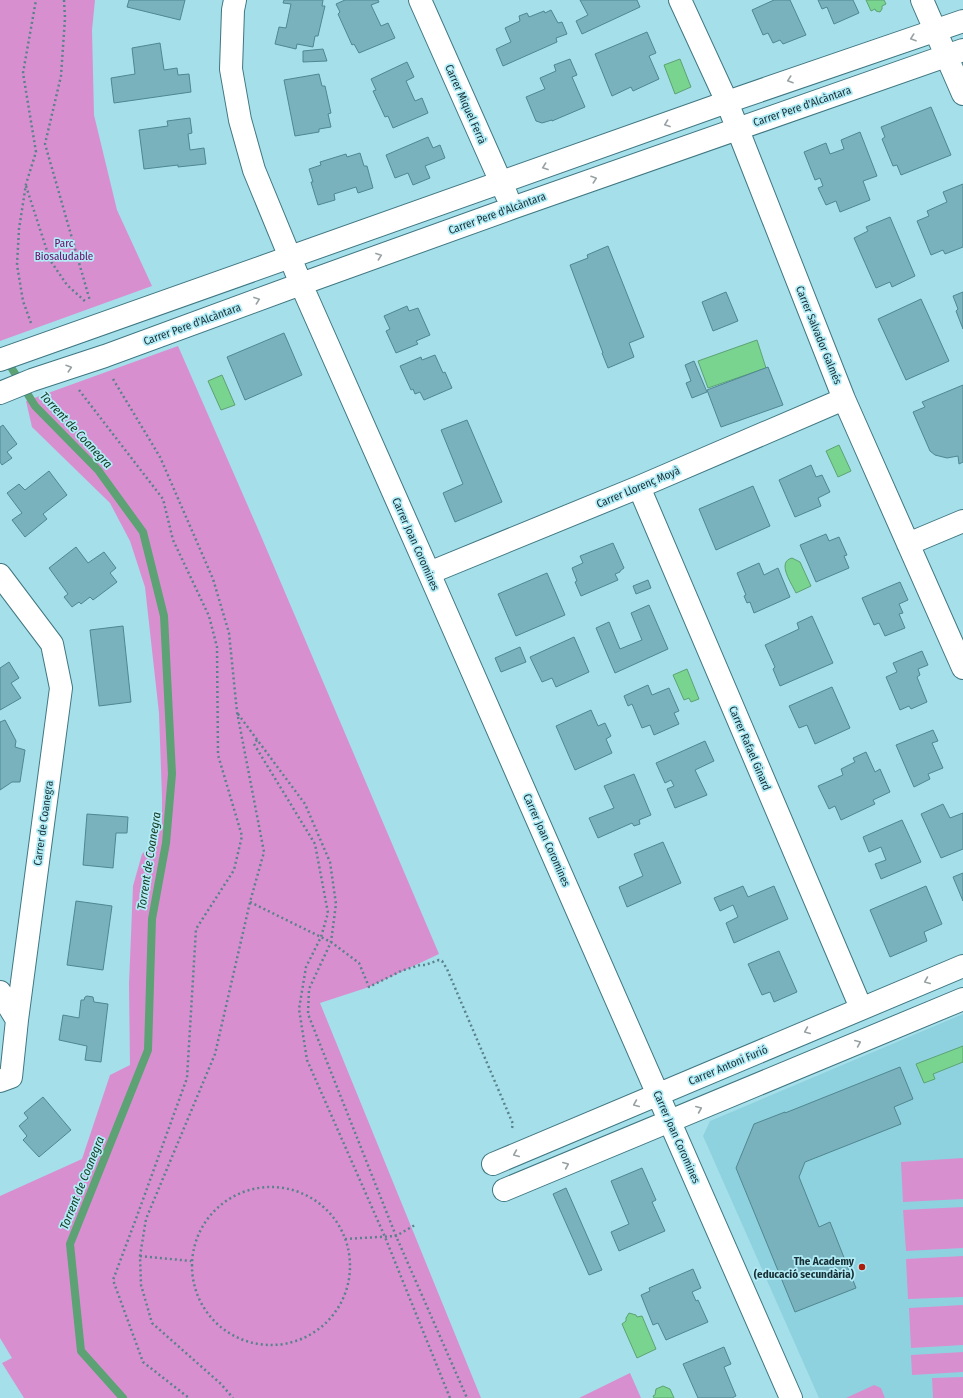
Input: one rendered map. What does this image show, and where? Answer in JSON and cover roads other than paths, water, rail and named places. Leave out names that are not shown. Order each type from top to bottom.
[{"type":"street","name":"Carrer Joan Coromines","points":[[236,0],[233,10],[231,69],[240,120],[254,170],[301,284],[791,1398]]},
{"type":"street","name":"Carrer Miquel Ferrà","points":[[420,0],[512,208]]},
{"type":"street","name":"Carrer Salvador Galmés","points":[[680,0],[727,102],[844,399],[963,668]]},
{"type":"street","points":[[922,0],[935,30],[955,53],[963,94]]},
{"type":"street","points":[[0,360],[727,102],[963,21]]},
{"type":"street","name":"Carrer Pere d'Alcàntara","points":[[0,393],[32,380],[105,356],[512,208],[737,128],[955,53]]},
{"type":"street","name":"Carrer Llorenç Moyà","points":[[429,573],[639,487],[844,399]]},
{"type":"street","name":"Carrer Rafael Ginard","points":[[639,487],[861,1008]]},
{"type":"street","points":[[908,544],[963,521]]},
{"type":"street","name":"Carrer de Coanegra","points":[[0,575],[52,644],[60,688],[17,1020],[4,1072]]},
{"type":"street","name":"Carrer Antoni Furió","points":[[493,1164],[963,966]]},
{"type":"street","points":[[0,992],[17,1020]]},
{"type":"street","points":[[504,1190],[963,999]]},
{"type":"waterway","name":"Torrent de Coanegra","points":[[6,359],[35,406],[98,470],[143,532],[164,616],[172,774],[166,843],[152,919],[148,1050],[70,1244],[81,1351],[123,1398]]},
{"type":"place","name":"The Academy (educació secundària)","points":[[862,1267]]},
{"type":"park label","name":"Parc Biosaludable","points":[[64,249]]}]
